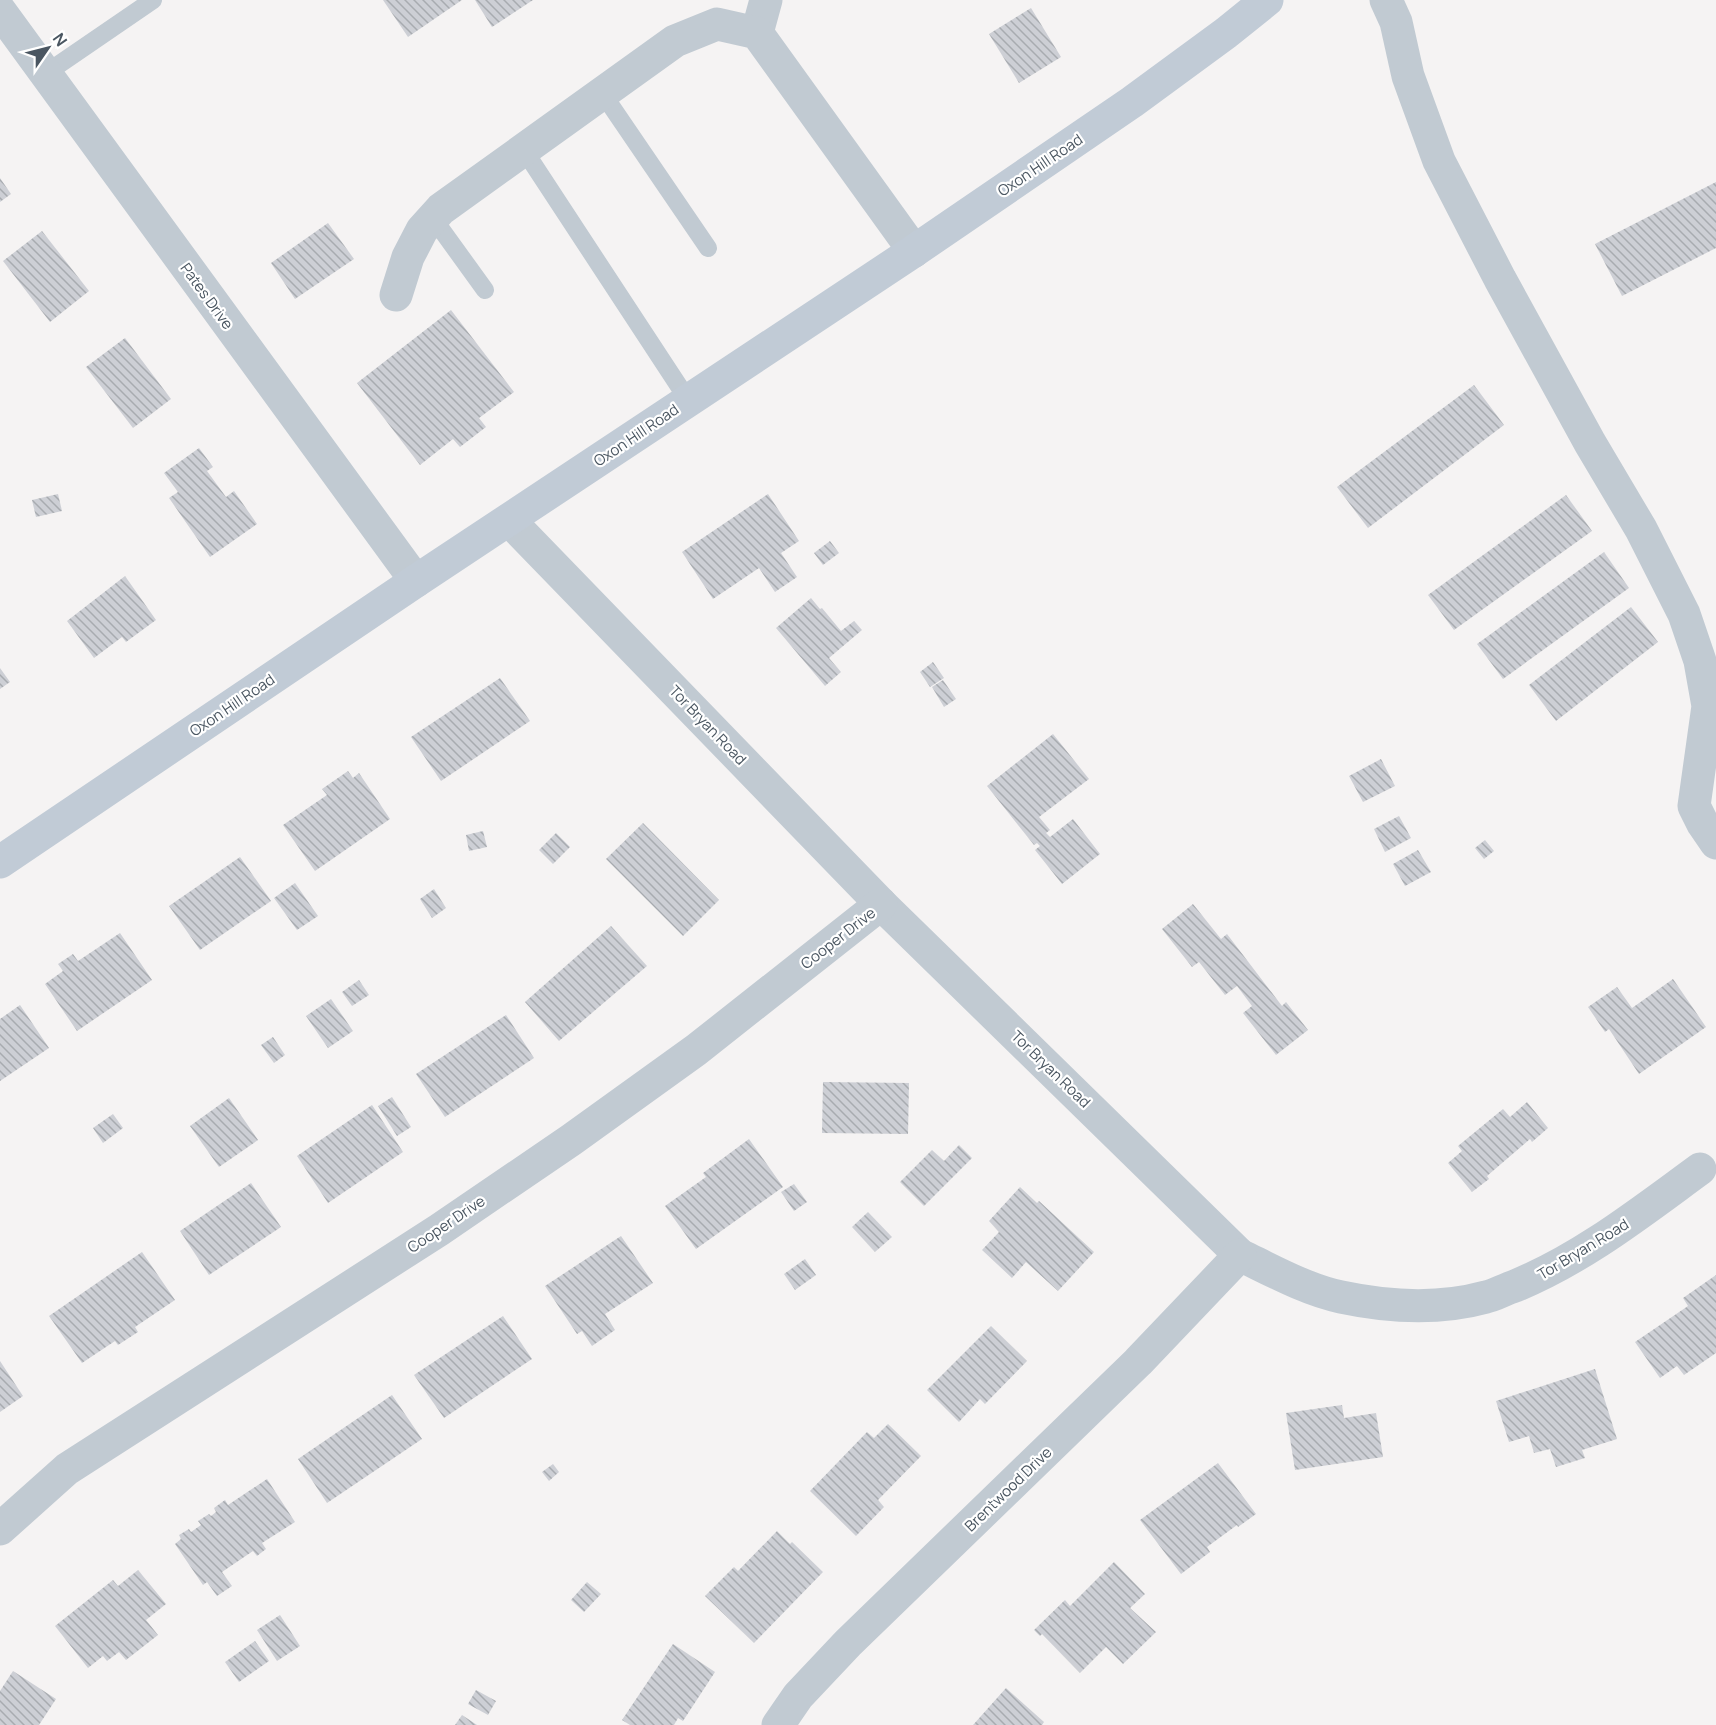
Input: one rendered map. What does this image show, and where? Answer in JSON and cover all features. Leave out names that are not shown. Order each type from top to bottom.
[{"type":"main road","name":"Oxon Hill Road","points":[[0,862],[416,580],[914,251],[1132,102],[1267,0]]},
{"type":"street","points":[[756,33],[766,0]]},
{"type":"street","points":[[1386,0],[1396,22],[1408,76],[1439,161],[1500,279],[1590,443],[1641,529],[1684,614],[1700,661],[1708,706],[1694,806],[1716,843]]},
{"type":"street","name":"Pates Drive","points":[[0,11],[416,580]]},
{"type":"street","points":[[396,294],[408,257],[422,230],[441,209],[675,41],[717,24],[756,33],[914,251]]},
{"type":"street","name":"Tor Bryan Road","points":[[509,520],[881,904],[1240,1255],[1289,1279],[1340,1297],[1398,1306],[1439,1306],[1486,1297],[1542,1275],[1623,1226],[1700,1169]]},
{"type":"street","name":"Cooper Drive","points":[[0,1529],[67,1469],[439,1230],[571,1140],[696,1050],[881,904]]},
{"type":"street","name":"Brentwood Drive","points":[[778,1725],[798,1696],[848,1643],[1130,1370],[1240,1255]]},
{"type":"lane","points":[[45,74],[153,0]]},
{"type":"lane","points":[[603,94],[708,248]]},
{"type":"lane","points":[[524,150],[688,400]]},
{"type":"lane","points":[[433,218],[484,290]]},
{"type":"building","points":[[383,0],[462,0],[408,37]]},
{"type":"building","points":[[475,0],[533,0],[492,27]]},
{"type":"building","points":[[1031,8],[1061,57],[1019,83],[989,34]]},
{"type":"building","points":[[0,178],[11,194],[0,202]]},
{"type":"building","points":[[1716,182],[1716,248],[1622,296],[1595,244]]},
{"type":"building","points":[[328,223],[354,259],[295,299],[271,263]]},
{"type":"building","points":[[42,231],[89,291],[50,322],[3,261]]},
{"type":"building","points":[[451,310],[514,392],[479,418],[486,427],[460,447],[453,439],[420,465],[357,383]]},
{"type":"building","points":[[125,338],[171,399],[133,428],[86,367]]},
{"type":"building","points":[[1474,385],[1504,425],[1368,528],[1337,487]]},
{"type":"building","points":[[199,448],[213,467],[207,471],[226,497],[234,491],[257,524],[210,557],[169,498],[178,492],[164,473]]},
{"type":"building","points":[[58,494],[62,511],[36,517],[32,500]]},
{"type":"building","points":[[768,494],[799,541],[781,553],[797,577],[775,592],[759,568],[713,599],[682,552]]},
{"type":"building","points":[[1566,495],[1592,531],[1454,630],[1428,595]]},
{"type":"building","points":[[830,541],[839,553],[823,565],[814,553]]},
{"type":"building","points":[[1604,552],[1629,588],[1503,679],[1477,644]]},
{"type":"building","points":[[125,576],[156,620],[126,642],[122,637],[94,658],[67,621]]},
{"type":"building","points":[[811,598],[841,631],[854,621],[862,630],[829,658],[841,672],[825,686],[776,628]]},
{"type":"building","points":[[1631,607],[1658,642],[1556,721],[1529,685]]},
{"type":"building","points":[[933,662],[944,678],[930,687],[920,672]]},
{"type":"building","points":[[0,668],[10,682],[0,689]]},
{"type":"building","points":[[500,678],[530,721],[441,781],[411,737]]},
{"type":"building","points":[[943,680],[956,699],[944,707],[932,687]]},
{"type":"building","points":[[1053,734],[1089,779],[1039,817],[1050,830],[1046,833],[1050,837],[1073,819],[1100,854],[1062,884],[1035,850],[1040,846],[1037,843],[1034,845],[987,786]]},
{"type":"building","points":[[1381,759],[1395,786],[1363,802],[1349,776]]},
{"type":"building","points":[[348,771],[353,778],[359,773],[390,819],[315,871],[283,825],[327,795],[322,789]]},
{"type":"building","points":[[1399,816],[1411,838],[1385,852],[1374,829]]},
{"type":"building","points":[[643,823],[719,900],[683,936],[606,859]]},
{"type":"building","points":[[483,831],[487,847],[469,851],[466,835]]},
{"type":"building","points":[[556,833],[570,847],[553,864],[539,850]]},
{"type":"building","points":[[1485,840],[1494,851],[1484,859],[1475,848]]},
{"type":"building","points":[[1418,850],[1431,872],[1405,886],[1393,864]]},
{"type":"building","points":[[240,857],[271,901],[200,950],[169,906]]},
{"type":"building","points":[[295,883],[318,916],[297,930],[274,898]]},
{"type":"building","points":[[434,889],[446,908],[432,918],[420,899]]},
{"type":"building","points":[[1193,904],[1221,939],[1227,934],[1282,1006],[1286,1002],[1308,1030],[1276,1055],[1243,1013],[1252,1006],[1237,986],[1225,995],[1199,962],[1192,967],[1162,929]]},
{"type":"building","points":[[611,926],[647,966],[559,1041],[525,1002]]},
{"type":"building","points":[[120,933],[152,980],[77,1031],[45,984],[63,971],[58,964],[73,954],[78,961]]},
{"type":"building","points":[[1673,979],[1706,1027],[1639,1074],[1609,1029],[1605,1032],[1588,1007],[1617,987],[1632,1008]]},
{"type":"building","points":[[359,980],[369,995],[352,1006],[342,992]]},
{"type":"building","points":[[331,999],[353,1031],[328,1048],[306,1016]]},
{"type":"building","points":[[20,1005],[49,1048],[0,1081],[0,1019]]},
{"type":"building","points":[[506,1015],[534,1058],[445,1117],[416,1074]]},
{"type":"building","points":[[273,1037],[285,1055],[274,1063],[261,1045]]},
{"type":"building","points":[[823,1082],[909,1083],[908,1134],[822,1133]]},
{"type":"building","points":[[392,1097],[411,1127],[397,1136],[378,1106]]},
{"type":"building","points":[[229,1098],[258,1140],[219,1167],[190,1126]]},
{"type":"building","points":[[1527,1102],[1548,1128],[1532,1142],[1530,1139],[1487,1176],[1489,1179],[1472,1192],[1448,1163],[1462,1151],[1458,1146],[1503,1109],[1510,1117]]},
{"type":"building","points":[[372,1105],[403,1152],[328,1203],[297,1156]]},
{"type":"building","points":[[113,1114],[123,1128],[103,1143],[93,1128]]},
{"type":"building","points":[[749,1139],[783,1187],[696,1249],[665,1206],[706,1177],[703,1173]]},
{"type":"building","points":[[959,1145],[972,1158],[924,1206],[900,1182],[932,1150],[944,1161]]},
{"type":"building","points":[[251,1183],[281,1227],[209,1275],[180,1231]]},
{"type":"building","points":[[794,1184],[807,1202],[794,1211],[781,1192]]},
{"type":"building","points":[[1020,1187],[1037,1203],[1039,1201],[1094,1252],[1058,1291],[1026,1262],[1012,1278],[982,1250],[999,1232],[989,1221]]},
{"type":"building","points":[[868,1212],[892,1237],[875,1252],[852,1227]]},
{"type":"building","points":[[621,1236],[653,1283],[605,1314],[615,1330],[592,1346],[582,1331],[577,1334],[545,1286]]},
{"type":"building","points":[[142,1252],[175,1300],[135,1327],[138,1332],[118,1345],[115,1341],[82,1363],[49,1316]]},
{"type":"building","points":[[805,1259],[816,1275],[795,1290],[784,1274]]},
{"type":"building","points":[[1716,1275],[1716,1353],[1684,1375],[1677,1366],[1660,1378],[1635,1342],[1688,1306],[1683,1298]]},
{"type":"building","points":[[503,1316],[532,1359],[444,1418],[414,1375]]},
{"type":"building","points":[[991,1326],[1027,1361],[985,1404],[980,1399],[959,1422],[927,1390]]},
{"type":"building","points":[[0,1361],[23,1396],[0,1412]]},
{"type":"building","points":[[1595,1369],[1617,1439],[1582,1450],[1585,1458],[1556,1467],[1550,1449],[1534,1453],[1529,1436],[1509,1442],[1496,1401]]},
{"type":"building","points":[[392,1395],[422,1439],[327,1503],[298,1459]]},
{"type":"building","points":[[1342,1405],[1344,1418],[1376,1413],[1383,1457],[1295,1470],[1286,1413]]},
{"type":"building","points":[[888,1424],[921,1456],[878,1500],[884,1507],[856,1536],[810,1491],[867,1432],[874,1438]]},
{"type":"building","points":[[1218,1463],[1256,1514],[1207,1547],[1210,1552],[1181,1574],[1140,1520]]},
{"type":"building","points":[[553,1464],[559,1472],[549,1481],[542,1472]]},
{"type":"building","points":[[267,1479],[295,1522],[262,1543],[266,1549],[257,1556],[253,1551],[222,1572],[232,1586],[217,1596],[207,1582],[203,1585],[175,1544],[181,1539],[179,1535],[189,1529],[191,1532],[201,1525],[198,1521],[209,1514],[211,1516],[216,1512],[214,1508],[225,1500],[228,1505]]},
{"type":"building","points":[[777,1531],[823,1572],[754,1643],[705,1596],[734,1567],[738,1571]]},
{"type":"building","points":[[1114,1562],[1145,1594],[1130,1608],[1156,1632],[1123,1664],[1106,1647],[1080,1673],[1042,1634],[1040,1636],[1034,1630],[1065,1600],[1070,1606]]},
{"type":"building","points":[[138,1570],[166,1604],[146,1620],[158,1635],[126,1660],[119,1652],[107,1661],[103,1656],[88,1668],[55,1626],[113,1580],[118,1586]]},
{"type":"building","points":[[587,1582],[601,1594],[584,1612],[571,1600]]},
{"type":"building","points":[[280,1615],[300,1646],[277,1661],[257,1630]]},
{"type":"building","points":[[255,1641],[269,1661],[239,1682],[225,1662]]},
{"type":"building","points":[[673,1644],[715,1672],[683,1721],[678,1718],[674,1725],[630,1725],[622,1720]]},
{"type":"building","points":[[13,1671],[56,1699],[39,1725],[0,1725],[0,1691]]},
{"type":"building","points":[[1006,1688],[1044,1722],[1042,1725],[973,1725]]},
{"type":"building","points":[[476,1690],[496,1701],[488,1715],[468,1704]]},
{"type":"building","points":[[462,1715],[477,1725],[455,1725]]}]
